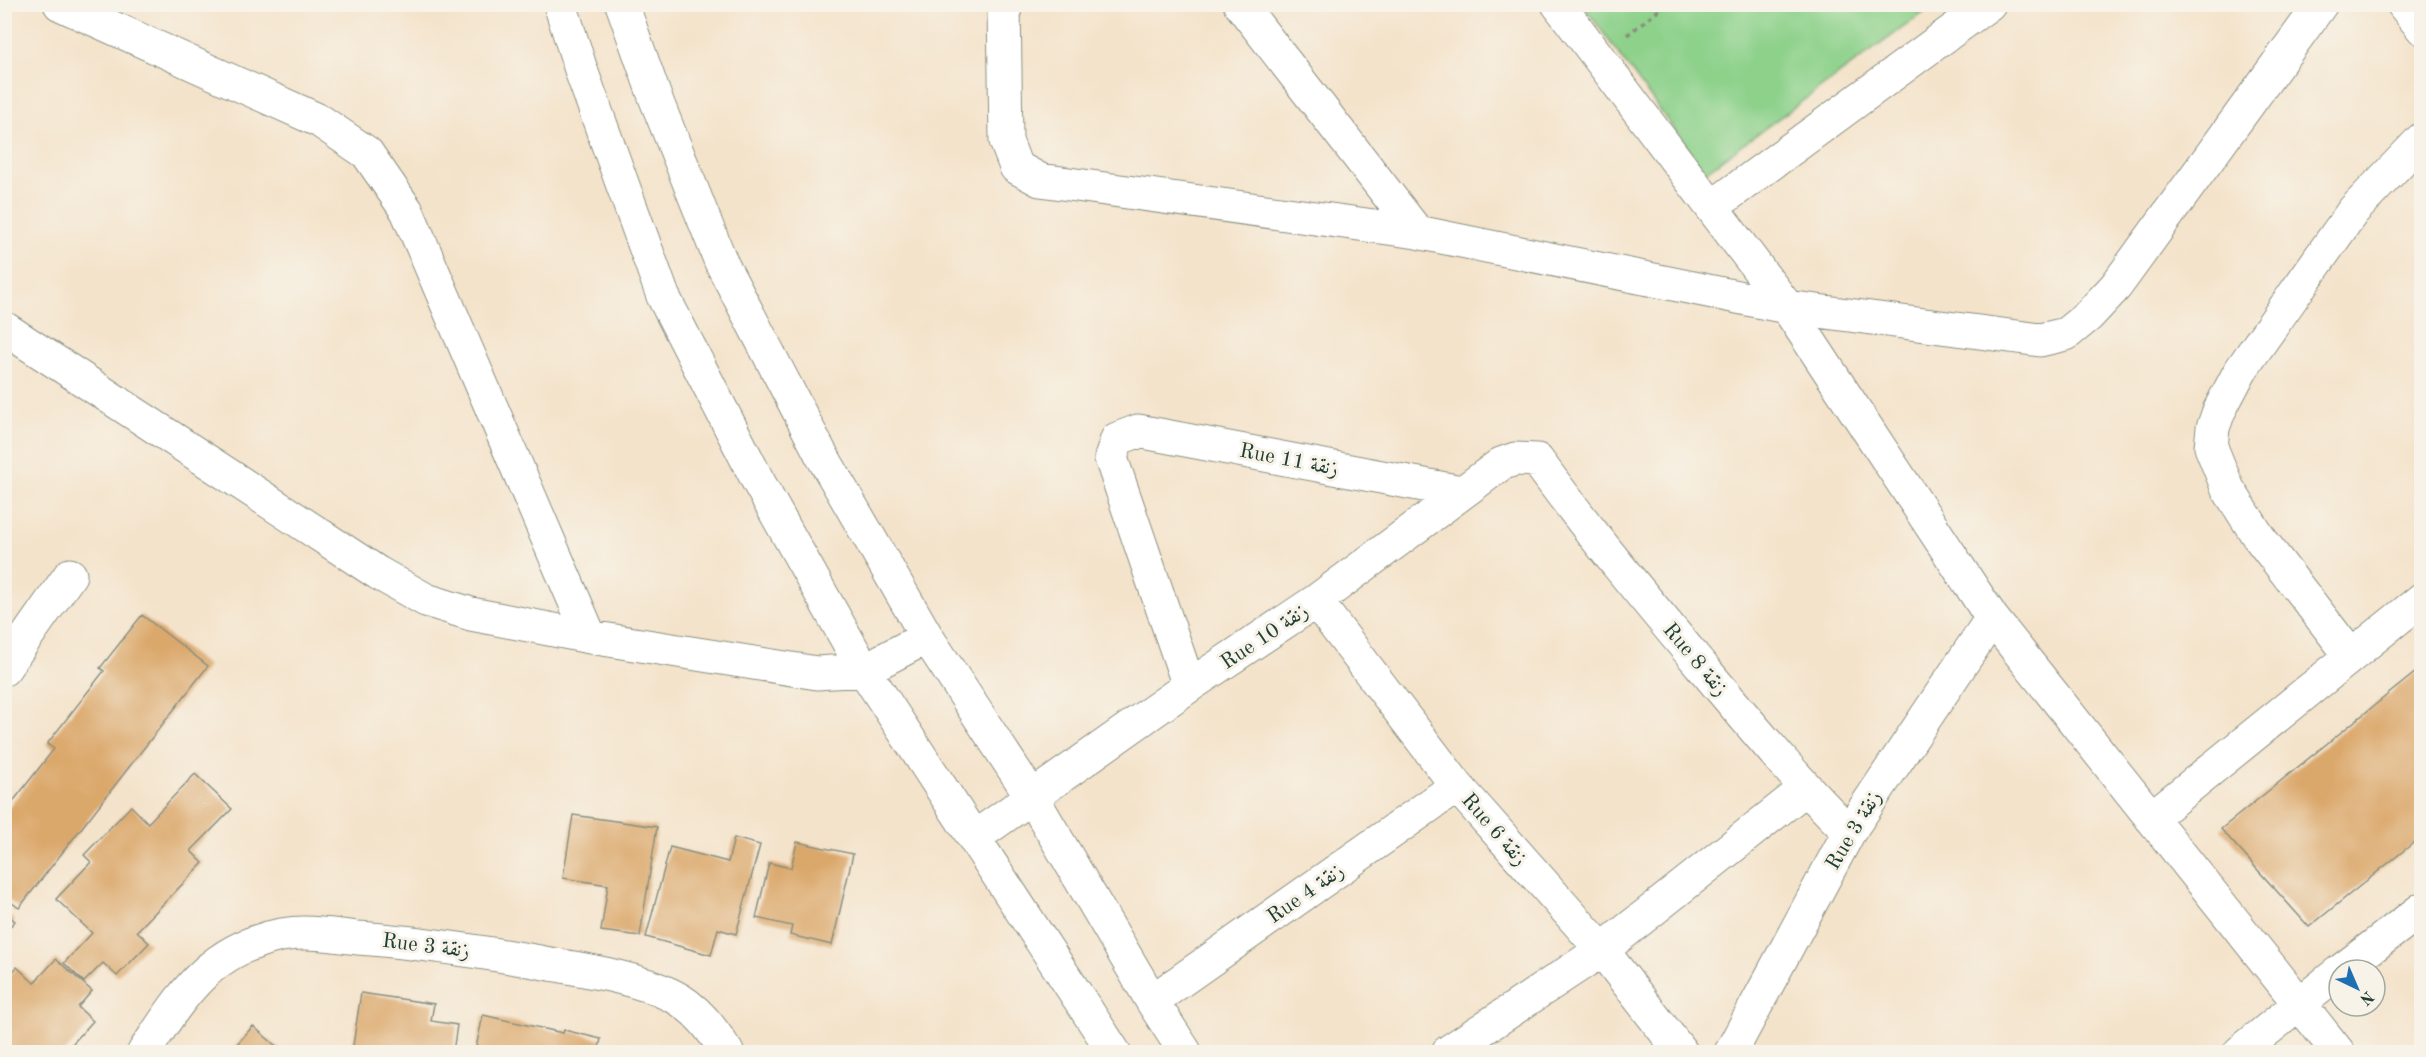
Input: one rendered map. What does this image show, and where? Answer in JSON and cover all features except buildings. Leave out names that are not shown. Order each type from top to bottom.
[{"type":"street","points":[[60,4],[320,121],[367,153],[407,211],[590,637]]},
{"type":"street","points":[[560,4],[582,73],[663,296],[758,481],[864,670],[1114,1053]]},
{"type":"street","points":[[621,4],[655,97],[721,262],[821,454],[927,637],[1032,797],[1185,1053]]},
{"type":"street","points":[[1004,4],[1006,141],[1016,166],[1040,180],[1417,232],[1787,307],[2040,340],[2066,334],[2088,316],[2116,286],[2321,4]]},
{"type":"street","points":[[1240,4],[1417,232]]},
{"type":"street","points":[[1558,4],[1787,307],[1992,618],[2338,1053]]},
{"type":"street","points":[[1712,207],[1989,4]]},
{"type":"street","points":[[2403,4],[2421,28]]},
{"type":"street","points":[[2351,656],[2265,545],[2228,489],[2211,447],[2213,428],[2240,371],[2353,211],[2421,139]]},
{"type":"street","points":[[4,328],[368,566],[426,600],[471,614],[590,637],[817,673],[864,670],[927,637]]},
{"type":"street","name":"Rue 11 زنقة","points":[[1189,686],[1111,458],[1117,439],[1138,431],[1461,492]]},
{"type":"street","name":"Rue 10 زنقة","points":[[975,837],[1189,686],[1316,601],[1501,464],[1515,459],[1534,458],[1551,477]]},
{"type":"street","name":"Rue 8 زنقة","points":[[1551,477],[1585,524],[1805,789],[1849,832]]},
{"type":"street","points":[[4,669],[70,575]]},
{"type":"street","points":[[2151,818],[2421,599]]},
{"type":"street","name":"Rue 6 زنقة","points":[[1316,601],[1457,786],[1602,950],[1681,1053]]},
{"type":"street","name":"Rue 3 زنقة","points":[[1731,1053],[1849,832],[1992,618]]},
{"type":"street","name":"Rue 4 زنقة","points":[[1152,1001],[1457,786]]},
{"type":"street","points":[[1448,1053],[1602,950],[1805,789]]},
{"type":"street","points":[[2358,958],[2421,909]]},
{"type":"street","name":"Rue 3 زنقة","points":[[144,1053],[185,992],[218,961],[259,941],[282,935],[304,933],[392,940],[478,952],[650,985],[673,996],[695,1011],[712,1030],[727,1053]]},
{"type":"street","points":[[2240,1053],[2327,982]]},
{"type":"path","points":[[1622,38],[1667,4]]},
{"type":"green space","points":[[1583,5],[1934,5],[1705,172]]}]
